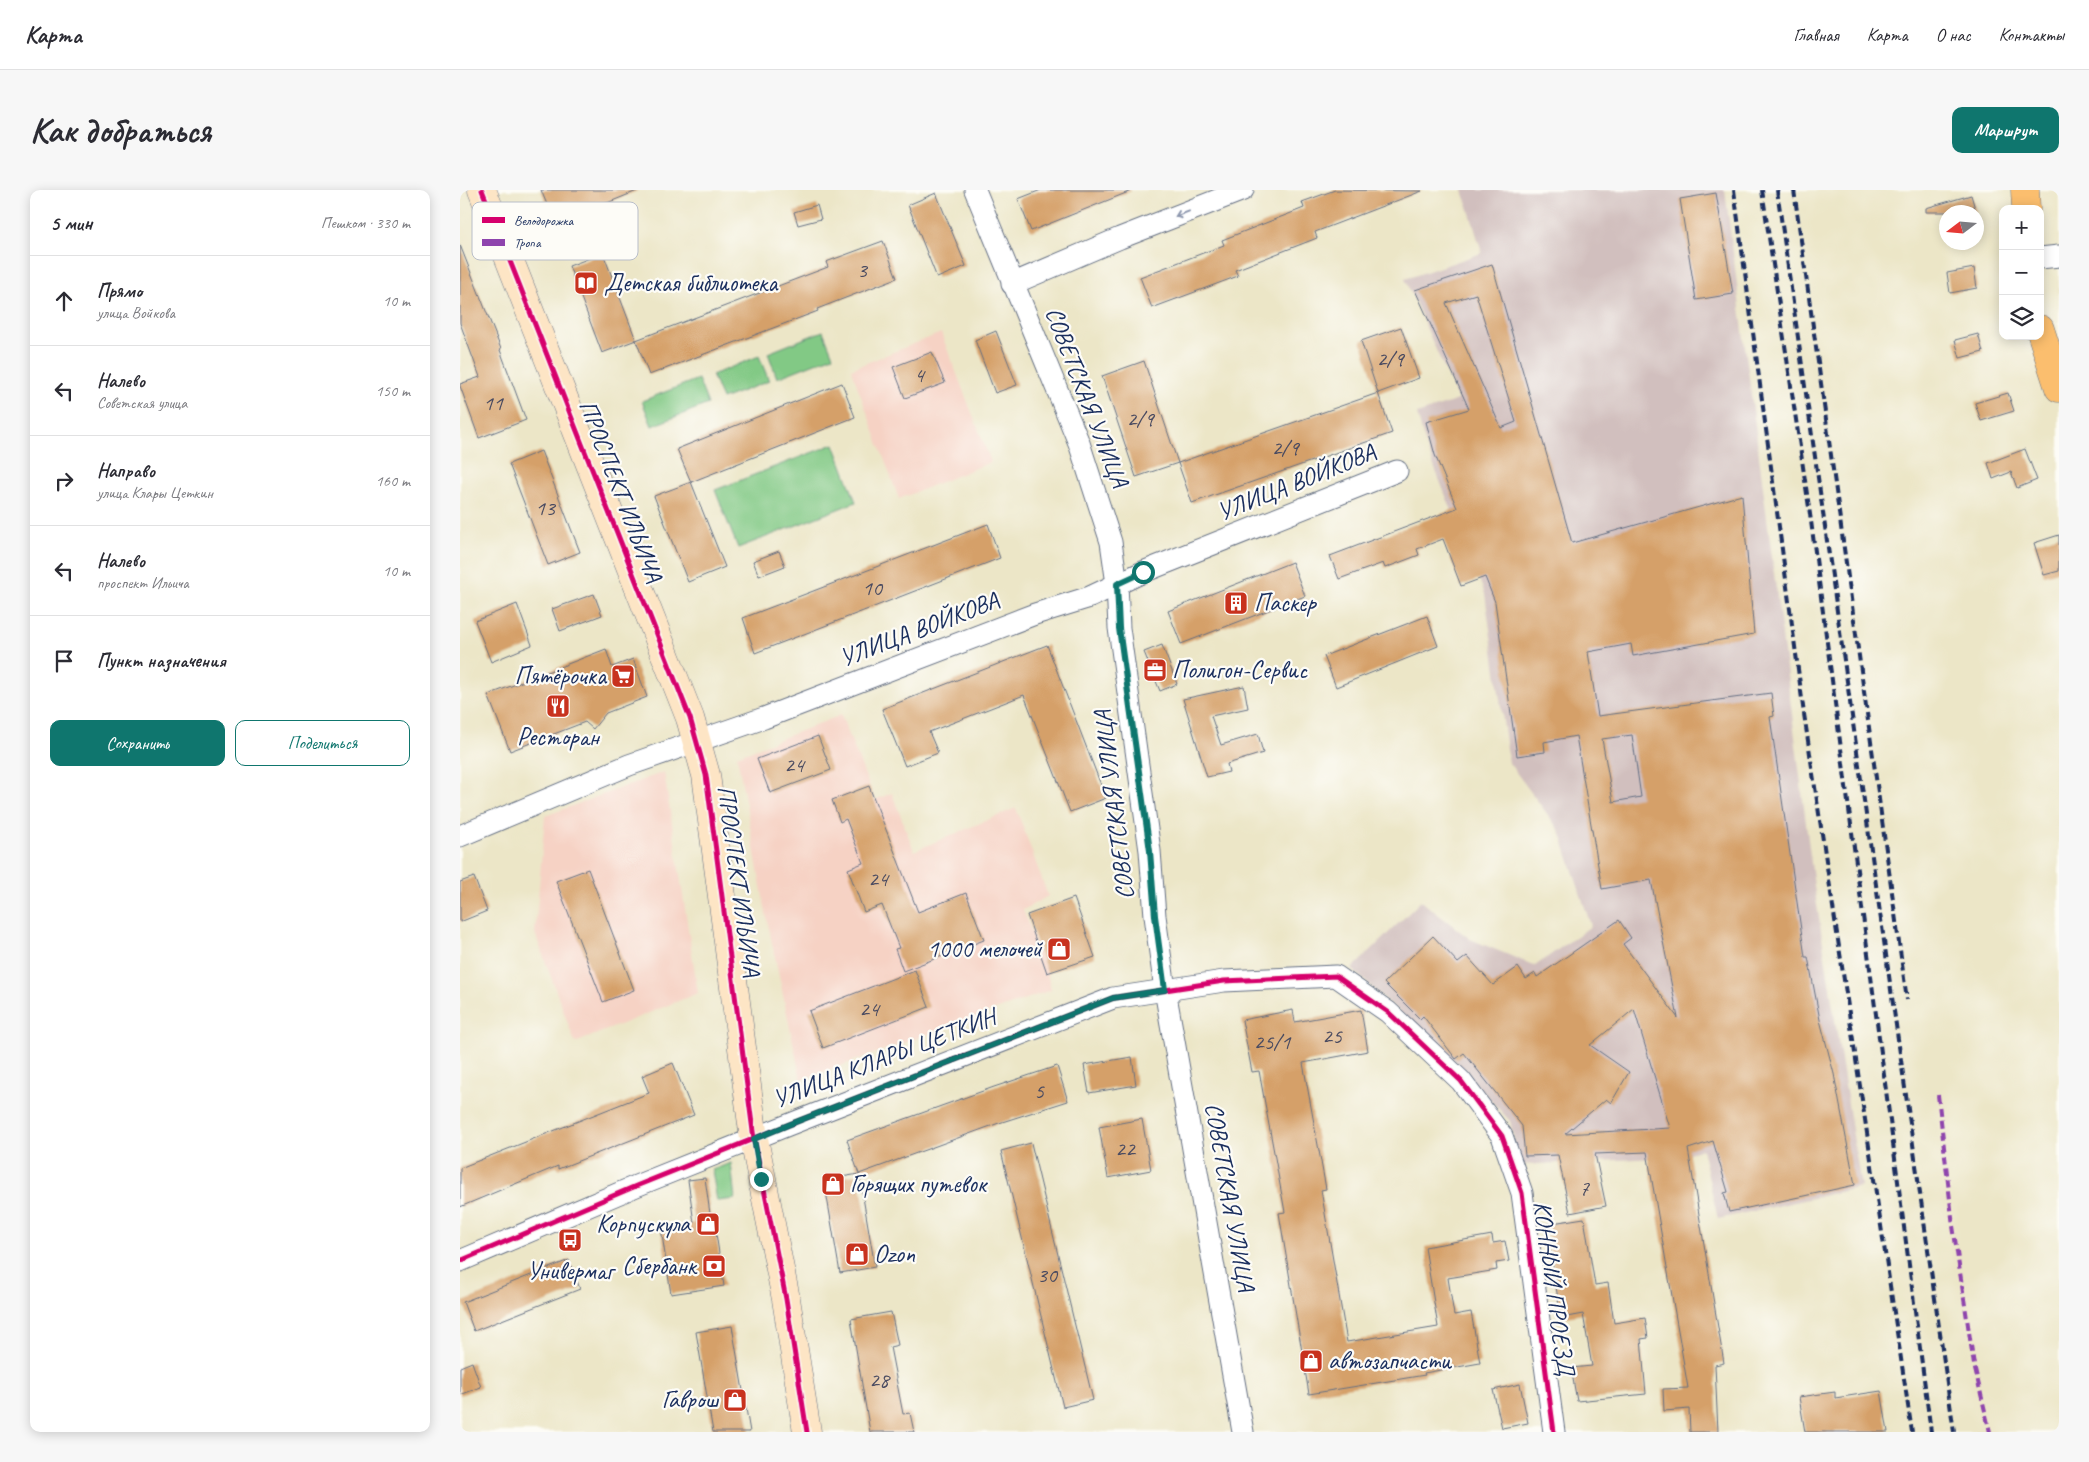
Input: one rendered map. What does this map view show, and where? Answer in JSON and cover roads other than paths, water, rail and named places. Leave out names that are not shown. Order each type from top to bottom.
[{"type":"main road","points":[[2025,190],[2026,205]]},
{"type":"main road","points":[[2044,340],[2059,388]]},
{"type":"street","name":"ПРОСПЕКТ ИЛЬИЧА","points":[[482,190],[487,202]]},
{"type":"street","name":"СОВЕТСКАЯ УЛИЦА","points":[[975,190],[1012,284],[1079,443],[1111,542],[1117,584],[1119,628],[1150,851],[1155,916],[1165,990],[1243,1432]]},
{"type":"street","points":[[1012,284],[1120,238],[1243,190]]},
{"type":"street","points":[[2044,258],[2059,256]]},
{"type":"street","name":"ПРОСПЕКТ ИЛЬИЧА","points":[[510,260],[690,718],[706,775],[754,1139],[786,1300],[807,1432]]},
{"type":"street","name":"УЛИЦА ВОЙКОВА","points":[[460,836],[629,764],[764,718],[1035,614],[1090,597],[1117,584],[1397,471]]},
{"type":"street","name":"КОННЫЙ ПРОЕЗД","points":[[1165,990],[1224,981],[1336,976],[1388,1012],[1461,1081],[1502,1136],[1522,1193],[1554,1432]]},
{"type":"street","name":"УЛИЦА КЛАРЫ ЦЕТКИН","points":[[460,1261],[636,1186],[1113,998],[1165,990]]},
{"type":"railway","points":[[1734,190],[1804,714],[1912,1432]]},
{"type":"railway","points":[[1762,190],[1811,521],[1931,1432]]},
{"type":"railway","points":[[1777,190],[1954,1432]]},
{"type":"railway","points":[[1794,190],[1907,1000]]},
{"type":"place","name":"Детская библиотека","points":[[586,283]]},
{"type":"place","name":"Паскер","points":[[1236,603]]},
{"type":"place","name":"Полигон-Сервис","points":[[1155,670]]},
{"type":"place","name":"Пятёрочка","points":[[623,676]]},
{"type":"place","name":"Ресторан","points":[[558,706]]},
{"type":"place","name":"1000 мелочей","points":[[1059,949]]},
{"type":"place","name":"Горящих путевок","points":[[833,1184]]},
{"type":"place","name":"Корпускула","points":[[708,1224]]},
{"type":"place","name":"Универмаг","points":[[570,1240]]},
{"type":"place","name":"Ozon","points":[[857,1254]]},
{"type":"place","name":"Сбербанк","points":[[714,1266]]},
{"type":"place","name":"автозапчасти","points":[[1311,1361]]},
{"type":"place","name":"Гаврош","points":[[735,1400]]}]
